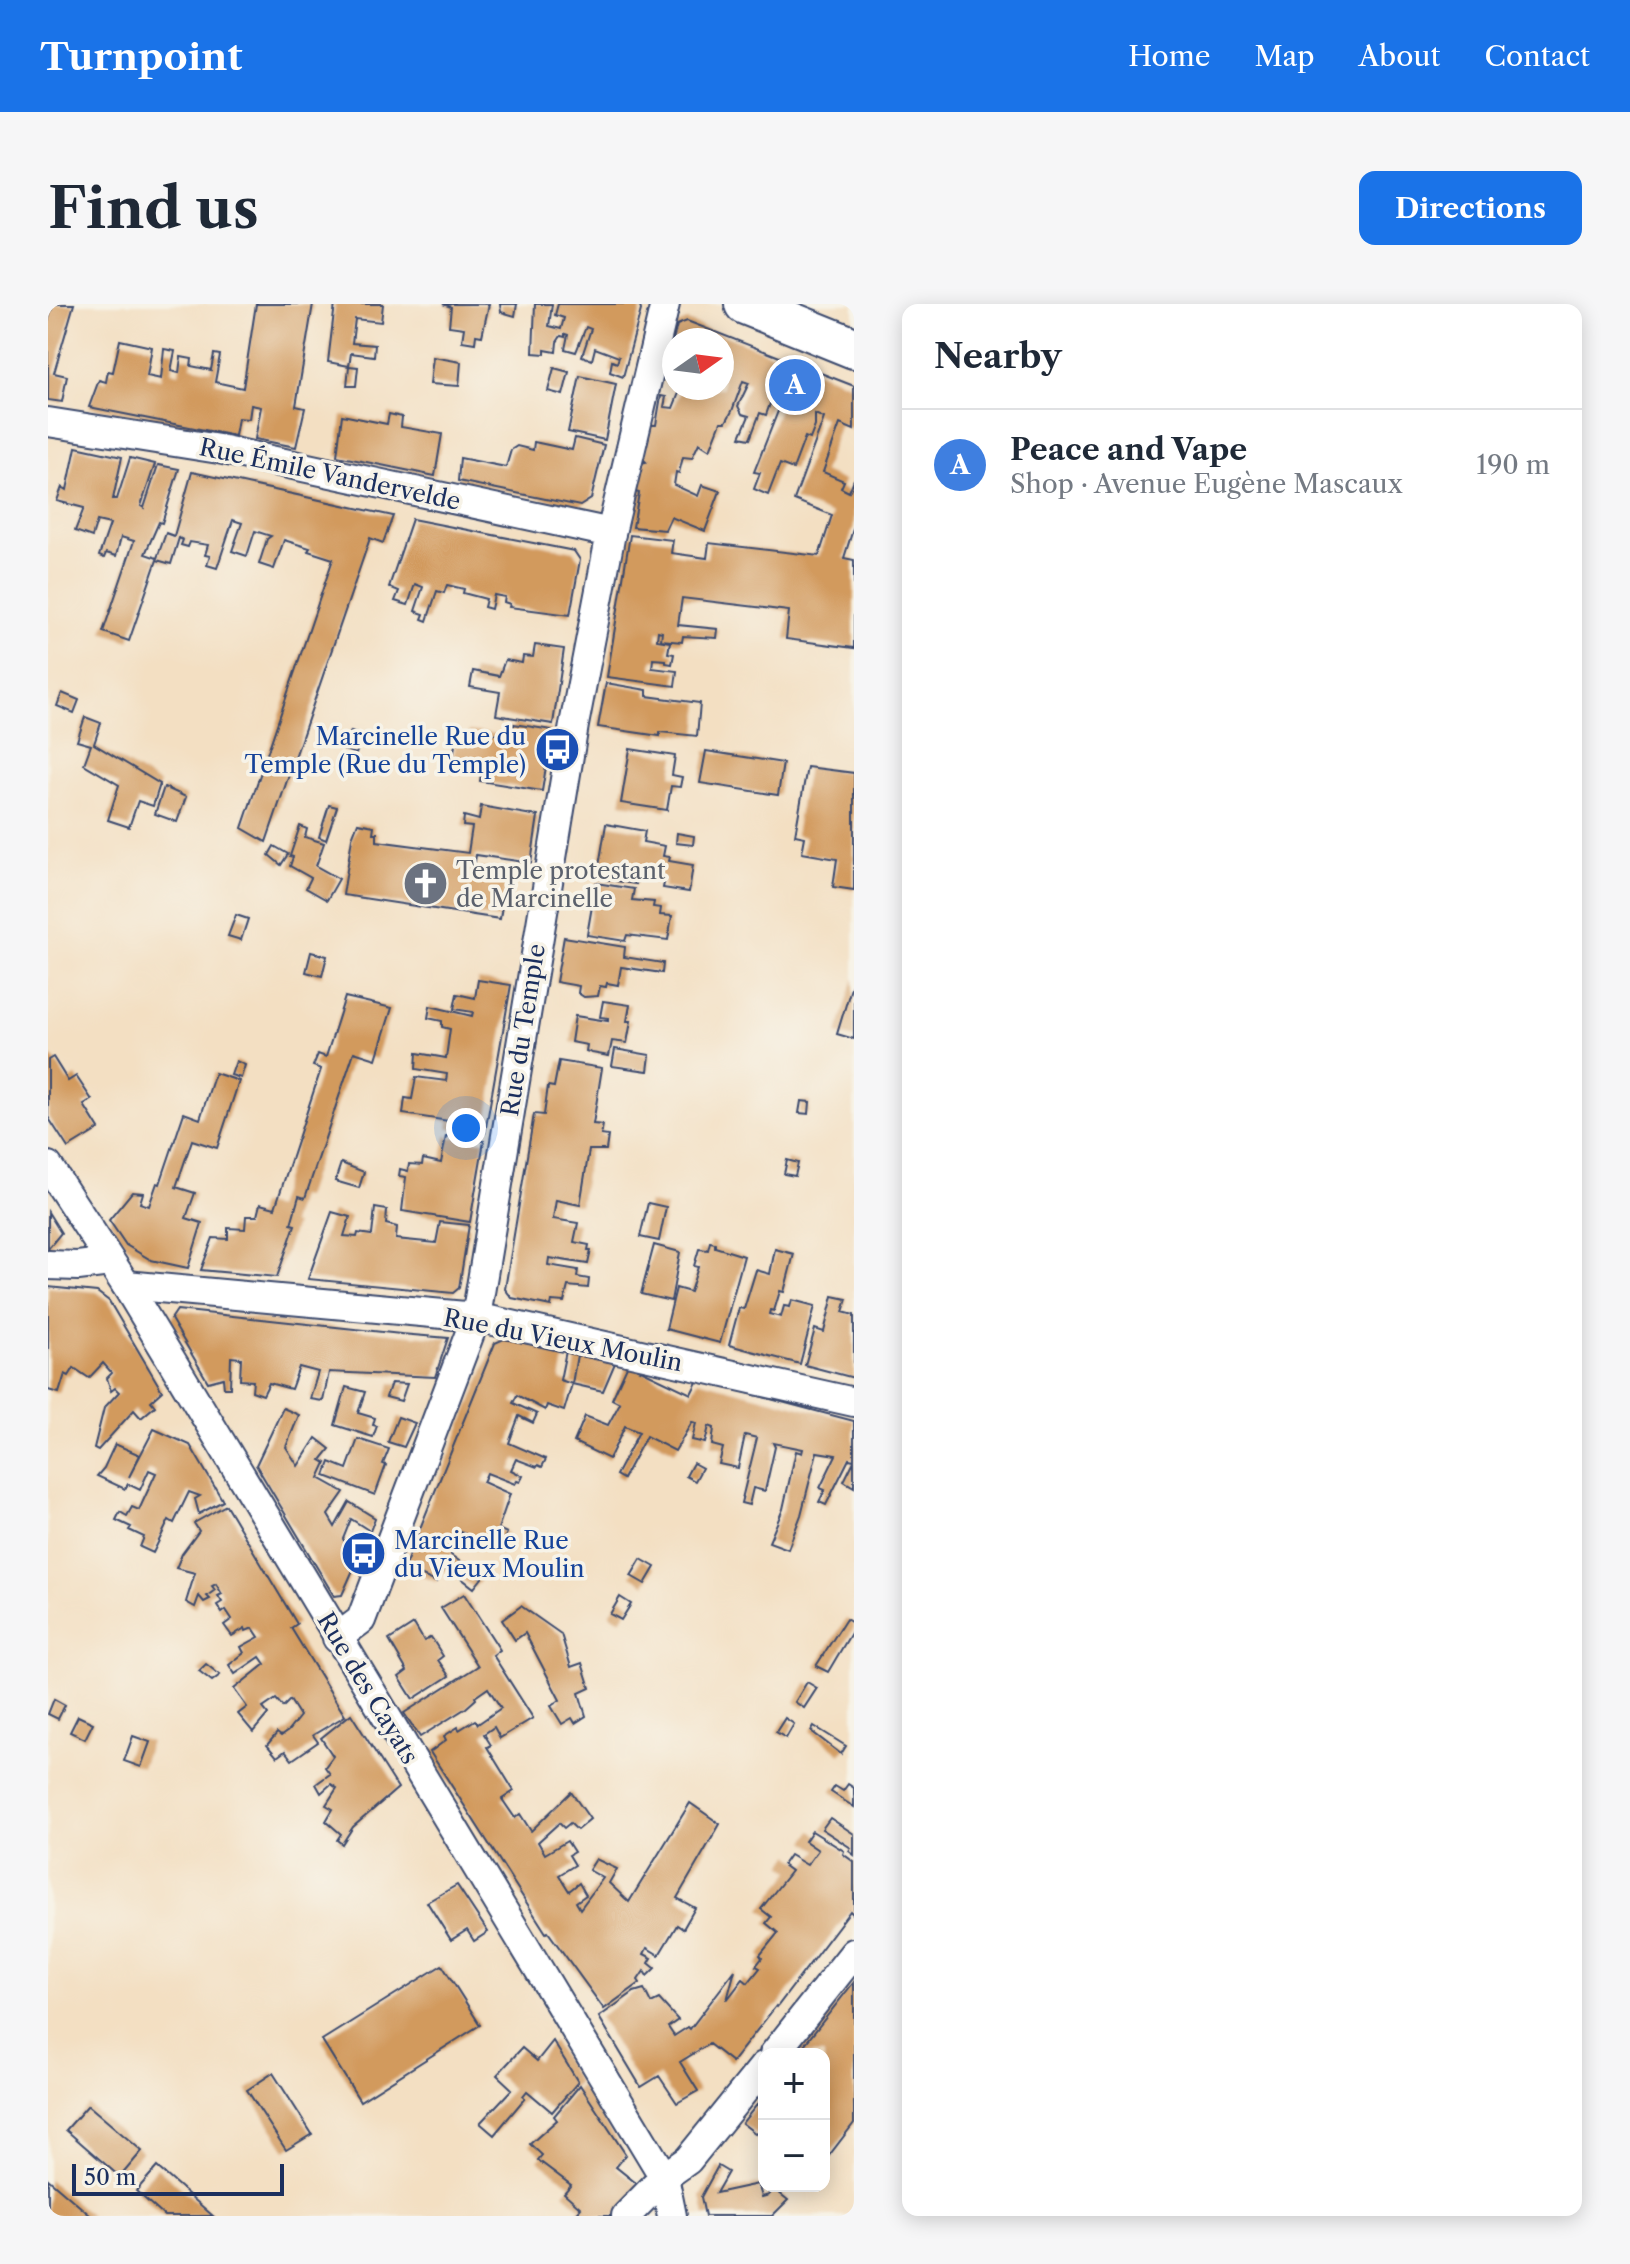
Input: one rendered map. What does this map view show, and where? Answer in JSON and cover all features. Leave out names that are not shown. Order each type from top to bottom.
[{"type":"main road","points":[[745,304],[854,348]]},
{"type":"street","name":"Rue du Temple","points":[[337,1638],[361,1620],[476,1317],[574,725],[611,533],[665,304]]},
{"type":"street","name":"Rue Émile Vandervelde","points":[[48,422],[219,449],[611,533]]},
{"type":"street","name":"Rue des Cayats","points":[[48,1166],[118,1274],[664,2177],[672,2216]]},
{"type":"street","name":"Rue du Vieux Moulin","points":[[48,1265],[78,1266],[118,1274],[476,1317],[854,1402]]},
{"type":"street","points":[[779,2048],[854,1953]]},
{"type":"street","points":[[626,2216],[664,2177],[688,2160],[758,2073]]},
{"type":"building","points":[[53,304],[74,304],[54,373],[67,376],[62,402],[48,400],[48,322]]},
{"type":"building","points":[[256,304],[313,304],[296,406],[305,408],[296,447],[255,439],[261,407],[251,405],[249,419],[238,418],[235,436],[89,407],[99,380],[106,382],[108,371],[113,372],[120,340],[152,347],[147,376],[161,379],[164,349],[175,351],[171,371],[179,373],[181,357],[192,359],[191,366],[211,370],[214,354],[220,355],[215,382],[243,388]]},
{"type":"building","points":[[335,304],[383,304],[381,322],[355,319],[352,343],[375,345],[374,356],[351,353],[349,366],[328,362]]},
{"type":"building","points":[[443,304],[489,304],[482,336],[476,335],[475,343],[462,341],[464,328],[449,326],[451,307]]},
{"type":"building","points":[[500,304],[517,304],[515,316],[501,312]]},
{"type":"building","points":[[535,304],[552,304],[549,326],[561,329],[564,318],[555,315],[558,304],[639,304],[641,310],[623,377],[610,372],[612,361],[617,363],[619,357],[595,348],[592,360],[582,356],[591,329],[586,327],[576,352],[565,349],[568,335],[565,334],[557,342],[556,352],[545,350],[545,354],[533,353]]},
{"type":"building","points":[[687,321],[705,328],[676,328]]},
{"type":"building","points":[[734,339],[854,386],[854,430],[840,424],[823,472],[844,481],[841,488],[849,492],[854,479],[854,526],[844,558],[854,560],[854,648],[786,639],[789,611],[682,598],[678,625],[718,629],[717,638],[683,636],[682,642],[661,640],[662,632],[658,631],[657,640],[670,642],[668,653],[674,654],[672,664],[653,659],[652,668],[677,671],[675,686],[607,677],[630,535],[673,540],[671,553],[707,558],[709,543],[819,556],[832,515],[794,500],[824,418],[815,414],[810,439],[805,437],[793,469],[780,464],[768,495],[754,489],[760,473],[754,472],[782,401],[772,398],[766,415],[760,413],[750,439],[740,437],[749,416],[742,414],[738,406],[749,383],[743,381],[732,411],[726,422],[721,422],[710,450],[699,443],[692,458],[683,457],[679,473],[676,472],[674,485],[698,496],[702,485],[720,491],[705,531],[671,517],[665,530],[633,527],[641,463],[646,462],[643,459],[650,425],[656,425],[661,396],[665,400],[664,407],[673,408],[676,400],[734,400]]},
{"type":"building","points":[[433,357],[461,362],[459,386],[430,384]]},
{"type":"building","points":[[349,366],[358,367],[356,386],[347,386]]},
{"type":"building","points":[[554,368],[569,372],[563,395],[548,391]]},
{"type":"building","points":[[580,376],[616,384],[605,440],[568,432]]},
{"type":"building","points":[[389,414],[402,417],[401,427],[442,434],[435,476],[337,456],[342,415],[387,424]]},
{"type":"building","points":[[575,438],[604,445],[591,499],[580,506],[458,481],[460,458],[506,467],[511,450],[517,446],[533,450],[534,442],[572,450]]},
{"type":"building","points":[[76,447],[122,457],[113,499],[117,499],[130,458],[155,464],[141,506],[144,508],[158,465],[179,469],[162,523],[159,522],[145,554],[157,558],[166,533],[174,536],[192,472],[393,516],[383,543],[370,538],[266,842],[242,828],[333,559],[284,540],[274,569],[259,564],[267,539],[271,536],[255,531],[247,556],[232,551],[242,523],[233,520],[217,568],[207,565],[210,556],[205,555],[208,545],[190,542],[188,547],[181,545],[183,540],[179,538],[171,564],[157,560],[129,641],[103,632],[134,541],[121,537],[116,556],[106,553],[104,558],[99,556],[110,524],[97,521],[92,537],[75,531],[84,508],[57,501],[62,487],[67,490]]},
{"type":"building","points":[[412,519],[574,551],[580,560],[570,615],[509,607],[510,604],[504,602],[505,597],[494,595],[491,609],[484,607],[486,599],[447,585],[444,593],[437,591],[427,621],[422,619],[424,614],[415,611],[423,587],[415,584],[408,605],[395,601],[399,591],[389,587]]},
{"type":"building","points":[[535,645],[564,649],[553,724],[496,715],[500,692],[470,687],[473,671],[499,676],[505,660],[522,663],[523,656],[533,657]]},
{"type":"building","points":[[606,683],[647,690],[647,696],[700,703],[697,736],[660,732],[660,736],[598,727]]},
{"type":"building","points":[[62,693],[79,700],[74,713],[57,706]]},
{"type":"building","points":[[85,717],[101,723],[94,744],[160,784],[153,806],[138,801],[129,827],[108,820],[119,785],[84,764],[91,745],[77,741]]},
{"type":"building","points":[[514,724],[552,730],[542,791],[480,781],[483,762],[453,756],[456,740],[467,742],[469,731],[505,735],[507,728],[513,729]]},
{"type":"building","points":[[351,731],[363,735],[356,754],[344,750]]},
{"type":"building","points":[[630,749],[675,756],[672,775],[682,777],[680,787],[671,786],[667,810],[621,803]]},
{"type":"building","points":[[706,751],[783,763],[778,795],[700,783]]},
{"type":"building","points":[[807,767],[854,773],[854,890],[833,887],[837,859],[802,853],[805,837],[795,835]]},
{"type":"building","points":[[164,787],[186,797],[177,822],[155,814]]},
{"type":"building","points":[[329,805],[337,807],[326,840],[319,837]]},
{"type":"building","name":"Temple protestant de Marcinelle","points":[[481,806],[538,816],[531,863],[476,855],[474,867],[507,872],[500,919],[343,895],[352,838],[358,823],[374,826],[377,841],[468,853],[472,827],[463,826],[464,816],[479,820]]},
{"type":"building","points":[[606,824],[645,831],[643,842],[665,846],[663,856],[670,857],[669,861],[693,865],[689,892],[663,888],[665,878],[638,873],[636,884],[597,878]]},
{"type":"building","points":[[300,826],[307,829],[305,837],[324,843],[316,866],[339,879],[327,900],[306,888],[311,878],[290,866],[293,857],[290,856]]},
{"type":"building","points":[[677,833],[694,836],[693,845],[676,843]]},
{"type":"building","points":[[274,846],[288,854],[281,865],[269,855]]},
{"type":"building","points":[[596,883],[634,889],[632,900],[654,902],[653,907],[661,908],[660,915],[672,916],[668,940],[627,935],[625,941],[587,935]]},
{"type":"building","points":[[236,915],[248,919],[241,940],[228,936]]},
{"type":"building","points":[[564,937],[625,947],[624,957],[663,963],[662,973],[621,967],[618,985],[607,983],[606,987],[600,986],[598,996],[584,997],[578,993],[579,986],[556,982]]},
{"type":"building","points":[[311,952],[327,956],[322,976],[306,972]]},
{"type":"building","points":[[854,978],[854,1039],[837,1034]]},
{"type":"building","points":[[478,980],[511,985],[485,1133],[448,1128],[449,1121],[403,1114],[405,1098],[412,1099],[416,1077],[446,1081],[447,1074],[416,1069],[417,1053],[446,1058],[450,1029],[442,1027],[442,1021],[428,1018],[430,1006],[472,1016],[473,1012],[454,1009],[457,994],[475,998]]},
{"type":"building","points":[[345,997],[392,1008],[376,1059],[354,1052],[305,1198],[299,1196],[291,1224],[295,1225],[277,1277],[201,1270],[213,1238],[228,1239],[228,1228],[245,1229],[246,1216],[257,1216],[260,1204],[275,1208],[321,1069],[313,1066],[318,1054],[326,1057]]},
{"type":"building","points":[[603,1001],[630,1005],[627,1043],[612,1041],[609,1056],[586,1051],[587,1045],[571,1042],[575,1016],[608,1021],[608,1018],[600,1017]]},
{"type":"building","points":[[615,1049],[650,1055],[648,1071],[612,1066]]},
{"type":"building","points":[[53,1057],[68,1081],[76,1076],[92,1100],[84,1105],[99,1129],[68,1148],[48,1117],[48,1060]]},
{"type":"building","points":[[236,1061],[245,1065],[241,1078],[231,1075]]},
{"type":"building","points":[[559,1061],[602,1068],[593,1124],[603,1125],[601,1135],[608,1136],[606,1150],[589,1150],[580,1205],[556,1200],[553,1219],[578,1223],[574,1242],[589,1245],[588,1250],[591,1250],[588,1264],[549,1258],[548,1265],[578,1270],[577,1277],[589,1279],[588,1288],[568,1286],[564,1302],[552,1301],[551,1306],[512,1298],[505,1289],[534,1114],[544,1115],[548,1086],[554,1087]]},
{"type":"building","points":[[215,1073],[239,1081],[217,1148],[192,1140],[176,1187],[195,1193],[186,1218],[202,1223],[188,1268],[151,1260],[126,1245],[109,1220],[132,1192],[143,1193],[140,1203],[149,1206],[157,1183],[160,1184],[184,1113],[200,1119]]},
{"type":"building","points":[[801,1101],[810,1102],[809,1114],[799,1113]]},
{"type":"building","points":[[446,1136],[484,1141],[470,1222],[402,1211],[406,1177],[399,1176],[400,1169],[408,1171],[409,1164],[422,1165],[423,1159],[441,1163]]},
{"type":"building","points":[[787,1160],[798,1163],[795,1176],[784,1174]]},
{"type":"building","points":[[341,1163],[364,1172],[359,1188],[335,1181]]},
{"type":"building","points":[[648,1203],[666,1207],[659,1241],[640,1237]]},
{"type":"building","points":[[375,1208],[387,1210],[386,1224],[397,1227],[396,1239],[436,1243],[440,1222],[469,1225],[459,1288],[453,1293],[308,1279],[332,1212],[350,1217],[344,1236],[357,1237],[358,1233],[372,1235]]},
{"type":"building","points":[[48,1212],[61,1233],[48,1249]]},
{"type":"building","points":[[710,1242],[715,1243],[715,1247],[744,1256],[720,1343],[666,1329],[676,1288],[690,1292],[698,1267],[694,1266],[699,1249],[708,1250]]},
{"type":"building","points":[[654,1245],[680,1252],[671,1301],[641,1294]]},
{"type":"building","points":[[775,1249],[794,1254],[784,1292],[780,1291],[774,1311],[770,1310],[769,1314],[781,1317],[784,1306],[790,1307],[792,1300],[815,1306],[800,1364],[729,1345],[739,1308],[744,1309],[756,1270],[770,1274]]},
{"type":"building","points":[[48,1287],[97,1292],[109,1301],[162,1391],[151,1401],[155,1406],[141,1418],[134,1410],[98,1450],[94,1448],[104,1408],[119,1392],[115,1388],[111,1391],[107,1378],[112,1373],[103,1363],[89,1378],[74,1368],[69,1376],[65,1374],[59,1393],[48,1390]]},
{"type":"building","points":[[833,1296],[847,1299],[843,1312],[854,1315],[854,1378],[805,1365],[815,1329],[824,1332]]},
{"type":"building","points":[[177,1310],[448,1338],[435,1377],[329,1372],[323,1401],[310,1399],[318,1372],[299,1367],[291,1389],[269,1383],[263,1395],[252,1391],[253,1381],[240,1380],[241,1358],[231,1357],[230,1388],[224,1388],[223,1378],[208,1382],[171,1319]]},
{"type":"building","points":[[504,1339],[566,1351],[560,1380],[572,1384],[564,1411],[547,1405],[545,1410],[517,1395],[513,1403],[537,1414],[533,1423],[519,1416],[509,1443],[546,1459],[542,1467],[537,1467],[516,1459],[511,1470],[523,1476],[515,1484],[487,1473],[483,1482],[510,1494],[498,1529],[507,1533],[500,1548],[460,1532],[451,1555],[482,1578],[474,1588],[457,1575],[442,1569],[436,1582],[404,1568],[495,1343]]},
{"type":"building","points":[[577,1355],[615,1363],[603,1391],[572,1384]]},
{"type":"building","points":[[628,1364],[691,1394],[698,1380],[854,1421],[854,1460],[849,1459],[826,1505],[819,1502],[825,1490],[820,1488],[836,1455],[817,1452],[801,1515],[788,1549],[769,1542],[783,1509],[796,1451],[802,1453],[803,1449],[773,1443],[775,1447],[765,1491],[753,1488],[749,1505],[741,1503],[757,1438],[745,1435],[738,1468],[719,1464],[723,1448],[712,1445],[714,1428],[709,1426],[705,1443],[692,1440],[696,1423],[692,1422],[675,1451],[646,1436],[623,1479],[616,1475],[639,1432],[625,1426],[609,1459],[574,1442],[585,1416],[608,1425],[620,1403],[612,1399]]},
{"type":"building","points":[[391,1383],[407,1384],[401,1401],[386,1397]]},
{"type":"building","points":[[346,1387],[365,1392],[358,1413],[375,1418],[373,1425],[377,1426],[373,1437],[335,1425]]},
{"type":"building","points":[[283,1408],[299,1415],[286,1447],[298,1466],[316,1438],[330,1449],[321,1460],[326,1463],[319,1478],[344,1492],[328,1515],[335,1527],[349,1502],[375,1518],[370,1531],[351,1519],[343,1539],[357,1561],[342,1595],[334,1596],[256,1465]]},
{"type":"building","points":[[398,1417],[415,1423],[404,1447],[388,1442]]},
{"type":"building","points":[[154,1429],[190,1445],[223,1501],[199,1514],[195,1499],[200,1496],[189,1492],[174,1523],[169,1520],[153,1553],[140,1547],[144,1537],[116,1520],[120,1512],[127,1516],[132,1507],[139,1510],[156,1473],[149,1470],[140,1490],[128,1484],[125,1489],[97,1476],[115,1444],[140,1455],[129,1477]]},
{"type":"building","points":[[358,1439],[389,1449],[375,1495],[325,1476],[330,1462],[347,1469]]},
{"type":"building","points":[[854,1461],[854,1487],[844,1481]]},
{"type":"building","points":[[693,1463],[702,1468],[695,1481],[686,1476]]},
{"type":"building","points":[[226,1505],[297,1624],[291,1628],[345,1716],[313,1735],[318,1742],[292,1760],[285,1751],[277,1757],[267,1745],[277,1733],[281,1736],[288,1731],[300,1716],[290,1700],[283,1707],[276,1699],[263,1708],[268,1714],[253,1732],[238,1714],[247,1707],[234,1689],[265,1664],[260,1657],[235,1674],[229,1665],[244,1653],[241,1647],[259,1637],[253,1628],[246,1631],[245,1628],[232,1636],[224,1625],[232,1619],[226,1610],[222,1613],[217,1605],[222,1602],[218,1596],[222,1594],[216,1584],[212,1586],[215,1590],[207,1596],[210,1599],[204,1602],[199,1596],[195,1607],[186,1602],[195,1573],[176,1568],[199,1531],[194,1523]]},
{"type":"building","points":[[641,1559],[655,1567],[645,1584],[631,1576]]},
{"type":"building","points":[[464,1594],[500,1650],[493,1655],[533,1718],[500,1738],[494,1727],[484,1734],[491,1745],[487,1747],[514,1791],[502,1799],[515,1818],[520,1814],[531,1831],[571,1792],[590,1819],[577,1830],[570,1823],[564,1828],[559,1823],[538,1842],[545,1854],[567,1841],[574,1852],[569,1855],[575,1865],[559,1875],[569,1891],[579,1883],[586,1895],[576,1902],[580,1909],[603,1878],[589,1870],[596,1859],[617,1869],[609,1883],[629,1902],[690,1803],[720,1824],[677,1898],[695,1908],[683,1929],[677,1925],[659,1955],[647,1948],[644,1954],[652,1958],[649,1963],[655,1968],[647,1976],[644,1971],[638,1980],[640,1983],[604,2009],[546,1933],[430,1752],[446,1740],[444,1736],[458,1727],[459,1730],[475,1720],[478,1724],[501,1708],[488,1688],[466,1708],[420,1737],[404,1713],[478,1666],[441,1608]]},
{"type":"building","points":[[620,1597],[631,1604],[621,1620],[610,1614]]},
{"type":"building","points":[[521,1606],[561,1634],[571,1667],[582,1663],[590,1688],[579,1693],[586,1716],[575,1723],[572,1718],[562,1724],[551,1706],[560,1700],[525,1633],[515,1640],[502,1620]]},
{"type":"building","points":[[846,1619],[854,1624],[854,1628],[828,1672],[816,1666]]},
{"type":"building","points":[[414,1624],[424,1641],[431,1637],[443,1656],[438,1660],[449,1676],[413,1699],[399,1677],[407,1671],[389,1640]]},
{"type":"building","points":[[206,1664],[220,1675],[212,1681],[199,1671]]},
{"type":"building","points":[[807,1682],[817,1688],[804,1708],[795,1702]]},
{"type":"building","points":[[54,1699],[65,1705],[58,1719],[48,1714]]},
{"type":"building","points":[[351,1714],[398,1788],[353,1827],[342,1844],[337,1840],[341,1834],[326,1821],[333,1809],[326,1805],[337,1788],[331,1784],[321,1793],[316,1784],[330,1774],[325,1767],[333,1756],[321,1738]]},
{"type":"building","points":[[78,1716],[93,1723],[85,1739],[70,1732]]},
{"type":"building","points":[[785,1718],[794,1724],[786,1738],[776,1732]]},
{"type":"building","points":[[814,1726],[846,1746],[841,1754],[811,1731]]},
{"type":"building","points":[[133,1736],[150,1742],[141,1767],[124,1761]]},
{"type":"building","points":[[848,1784],[854,1788],[854,1807],[831,1792],[835,1786],[843,1791]]},
{"type":"building","points":[[830,1818],[854,1834],[854,1855],[849,1851],[851,1848],[822,1829]]},
{"type":"building","points":[[812,1831],[844,1851],[843,1854],[854,1862],[854,1915],[850,1911],[732,2062],[709,2044],[680,2062],[698,2091],[677,2103],[659,2076],[641,2087],[599,2017],[634,1992],[644,1989],[651,2003],[659,1999],[678,2020],[668,2027],[674,2036],[688,2027],[690,2029],[735,1970],[727,2000],[743,1979],[748,1983],[760,1968],[756,1966],[762,1958],[760,1955],[778,1933],[766,1923],[771,1917],[761,1909],[791,1871],[783,1865],[790,1855],[807,1865],[818,1850],[805,1841]]},
{"type":"building","points":[[457,1885],[488,1932],[474,1941],[467,1930],[451,1940],[427,1902]]},
{"type":"building","points":[[442,1965],[480,2025],[360,2101],[322,2040]]},
{"type":"building","points":[[854,1982],[854,2123],[830,2154],[830,2048],[802,2048]]},
{"type":"building","points":[[553,2041],[578,2082],[552,2112],[527,2091],[523,2096],[525,2098],[494,2135],[480,2123],[512,2089],[497,2075],[522,2048],[537,2061]]},
{"type":"building","points":[[273,2073],[312,2134],[286,2150],[247,2090]]},
{"type":"building","points":[[580,2085],[626,2155],[616,2167],[641,2187],[623,2216],[574,2216],[581,2208],[564,2193],[571,2185],[538,2160],[542,2155],[530,2144],[557,2120],[554,2116]]},
{"type":"building","points":[[758,2103],[758,2135],[742,2123]]},
{"type":"building","points":[[88,2105],[142,2151],[120,2177],[66,2130]]},
{"type":"building","points":[[718,2166],[728,2172],[716,2193],[758,2184],[762,2197],[778,2192],[788,2200],[772,2216],[705,2216],[701,2197]]},
{"type":"building","points":[[157,2167],[213,2216],[164,2216],[136,2191]]},
{"type":"building","points":[[48,2179],[91,2216],[48,2216]]},
{"type":"place","name":"Peace and Vape","points":[[795,385]]},
{"type":"place","name":"Marcinelle Rue du Temple (Rue du Temple)","points":[[557,750]]},
{"type":"place","name":"Temple protestant de Marcinelle","points":[[425,884]]},
{"type":"place","name":"Marcinelle Rue du Vieux Moulin","points":[[363,1554]]}]
